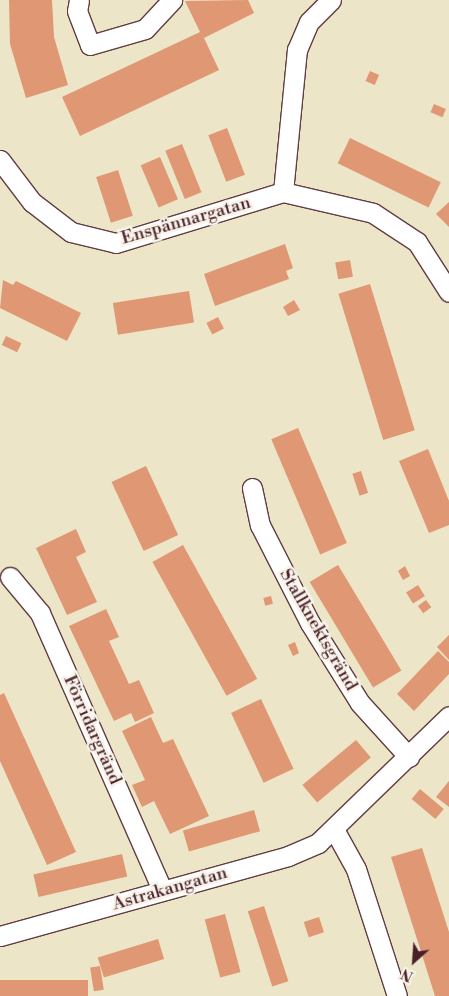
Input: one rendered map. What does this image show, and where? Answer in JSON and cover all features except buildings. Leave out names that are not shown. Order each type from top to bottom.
[{"type":"street","points":[[79,0],[77,12],[90,45],[145,29],[172,0]]},
{"type":"street","points":[[330,0],[309,22],[297,50],[283,192],[372,213],[416,242],[449,292]]},
{"type":"street","name":"Enspännargatan","points":[[0,160],[32,202],[71,232],[116,243],[283,192]]},
{"type":"street","name":"Stallknektsgränd","points":[[252,488],[260,525],[310,623],[360,703],[409,757]]},
{"type":"street","name":"Förridargränd","points":[[10,577],[40,613],[162,889]]},
{"type":"street","name":"Astrakangatan","points":[[0,936],[162,889],[288,856],[335,831],[449,716]]},
{"type":"street","points":[[335,831],[356,869],[394,995]]}]
